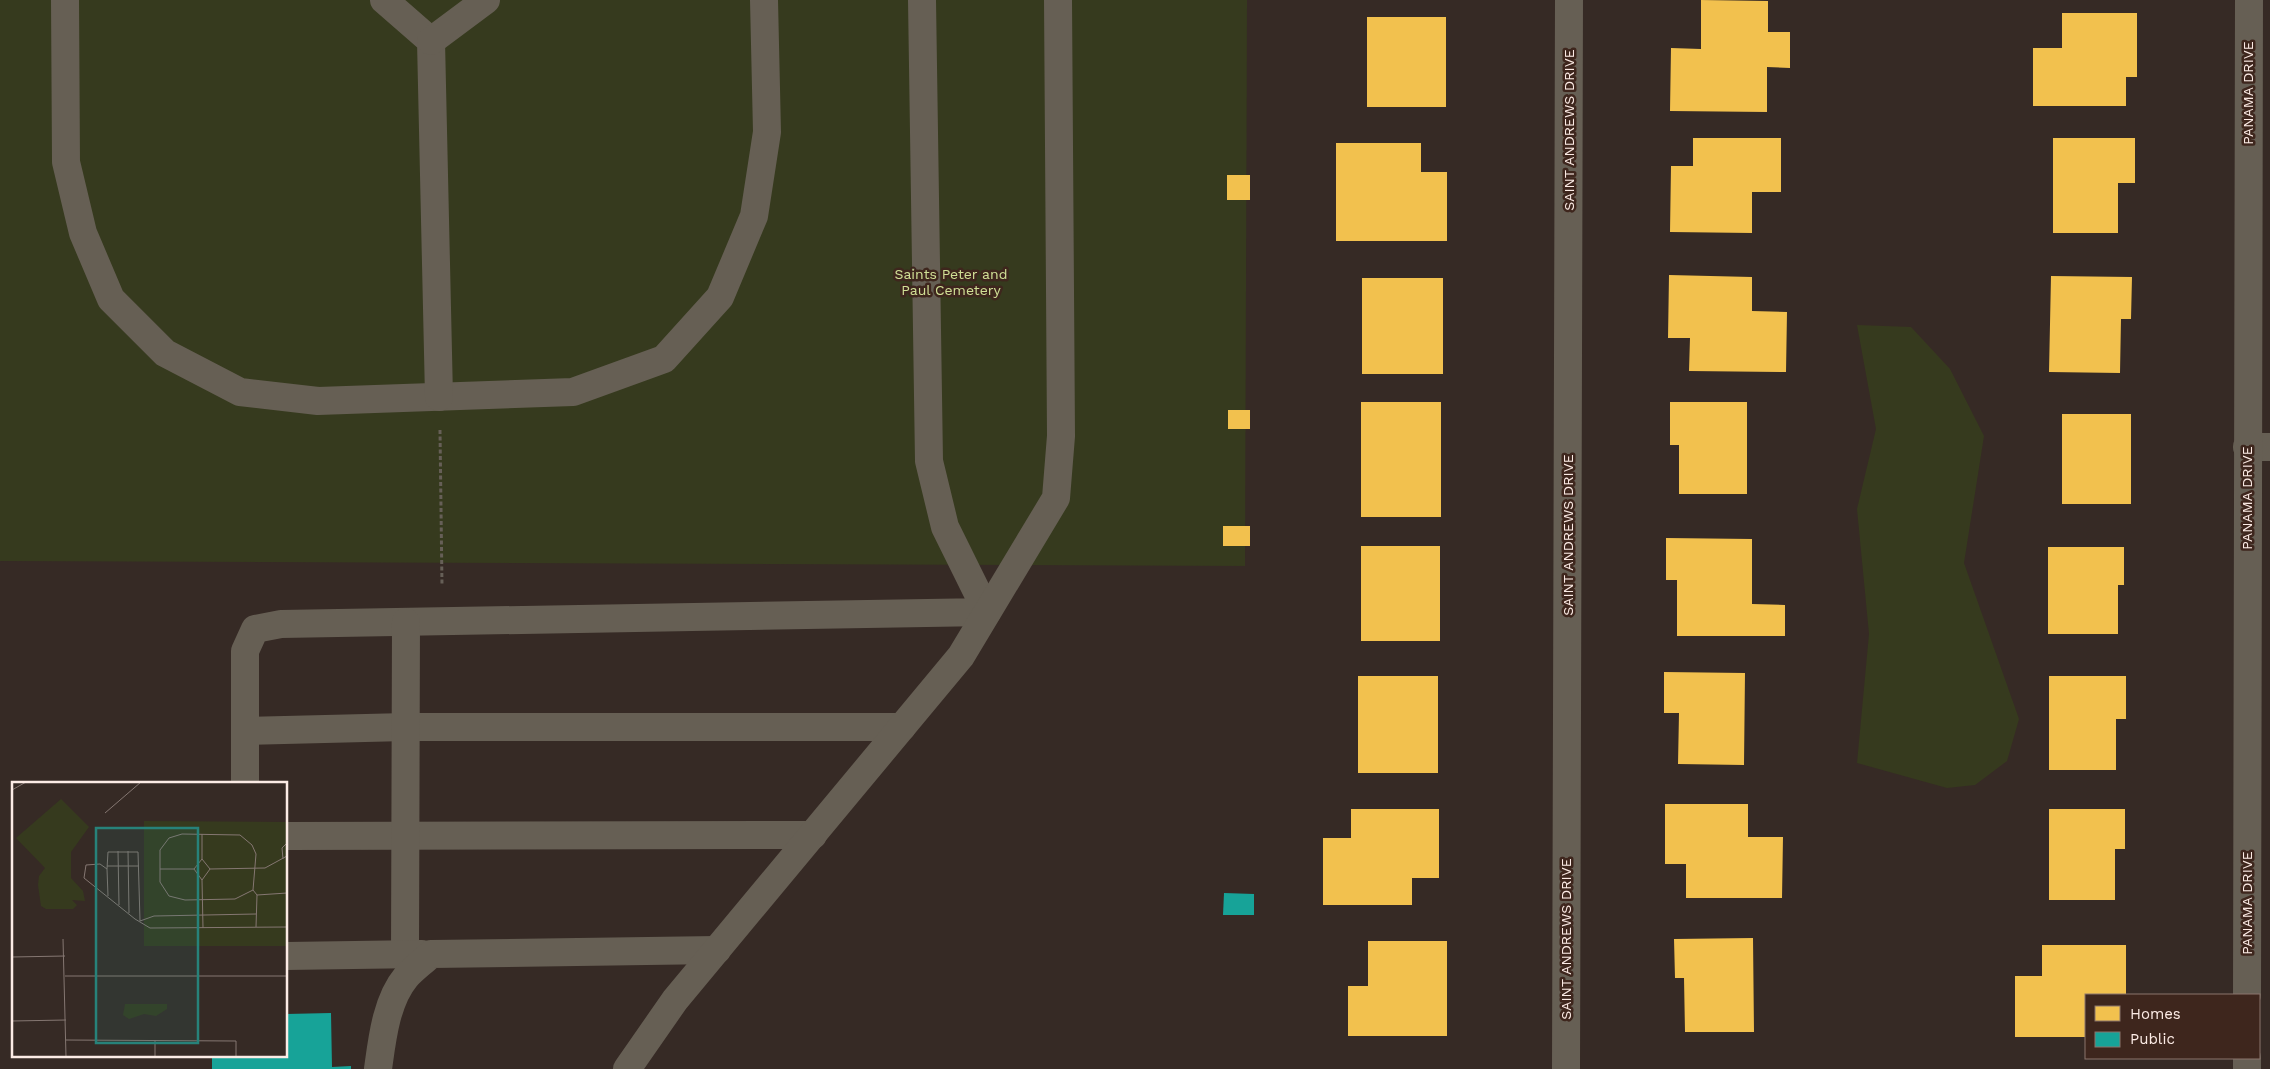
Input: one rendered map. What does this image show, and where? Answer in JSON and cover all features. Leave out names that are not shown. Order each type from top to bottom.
[{"type":"street","points":[[65,0],[66,162],[83,233],[112,299],[165,353],[240,392],[318,401],[573,392],[664,359],[720,297],[754,216],[767,132],[764,0]]},
{"type":"street","points":[[384,0],[431,41],[439,397]]},
{"type":"street","points":[[431,41],[486,0]]},
{"type":"street","points":[[922,0],[929,461],[945,527],[987,612]]},
{"type":"street","points":[[627,1069],[674,1000],[961,656],[1056,498],[1061,436],[1058,0]]},
{"type":"street","name":"SAINT ANDREWS DRIVE","points":[[1566,1069],[1569,0]]},
{"type":"street","name":"PANAMA DRIVE","points":[[2247,994],[2258,447],[2249,0]]},
{"type":"street","points":[[245,782],[245,651],[255,629],[281,624],[987,612]]},
{"type":"street","points":[[378,1069],[384,1032],[393,1000],[418,954],[405,835],[406,622]]},
{"type":"street","points":[[245,731],[406,727],[902,728]]},
{"type":"street","points":[[288,836],[813,835]]},
{"type":"street","points":[[288,956],[717,950]]},
{"type":"path","points":[[439,397],[442,622]]},
{"type":"green space","name":"Saints Peter and Paul Cemetery","points":[[0,0],[1247,0],[1245,566],[0,561]]},
{"type":"green space","points":[[1857,325],[1911,327],[1950,369],[1984,436],[1964,563],[2019,719],[2007,761],[1975,785],[1947,788],[1857,763],[1869,634],[1857,509],[1876,429]]},
{"type":"building: Homes","points":[[1701,0],[1768,1],[1768,32],[1790,32],[1790,68],[1767,67],[1767,112],[1670,111],[1671,48],[1701,49]]},
{"type":"building: Homes","points":[[2062,13],[2137,13],[2137,77],[2126,77],[2126,106],[2033,106],[2033,48],[2062,48]]},
{"type":"building: Homes","points":[[1367,17],[1446,17],[1446,107],[1367,107]]},
{"type":"building: Homes","points":[[1693,138],[1781,138],[1781,192],[1752,192],[1752,233],[1670,232],[1671,166],[1693,166]]},
{"type":"building: Homes","points":[[2053,138],[2135,138],[2135,183],[2118,183],[2118,233],[2053,233]]},
{"type":"building: Homes","points":[[1336,143],[1421,143],[1421,172],[1447,172],[1447,241],[1336,241]]},
{"type":"building: Homes","points":[[1227,175],[1250,175],[1250,200],[1227,200]]},
{"type":"building: Homes","points":[[1669,275],[1752,277],[1752,311],[1787,312],[1786,372],[1689,371],[1690,338],[1668,338]]},
{"type":"building: Homes","points":[[2051,276],[2132,277],[2131,319],[2121,319],[2120,373],[2049,372]]},
{"type":"building: Homes","points":[[1362,278],[1443,278],[1443,374],[1362,374]]},
{"type":"building: Homes","points":[[1361,402],[1441,402],[1441,517],[1361,517]]},
{"type":"building: Homes","points":[[1670,402],[1747,402],[1747,494],[1679,494],[1679,445],[1670,445]]},
{"type":"building: Homes","points":[[1228,410],[1250,410],[1250,429],[1228,429]]},
{"type":"building: Homes","points":[[2062,414],[2131,414],[2131,504],[2062,504]]},
{"type":"building: Homes","points":[[1223,526],[1250,526],[1250,546],[1223,546]]},
{"type":"building: Homes","points":[[1666,538],[1752,539],[1752,604],[1785,605],[1785,636],[1677,636],[1677,580],[1666,580]]},
{"type":"building: Homes","points":[[1361,546],[1440,546],[1440,641],[1361,641]]},
{"type":"building: Homes","points":[[2048,547],[2124,547],[2124,585],[2118,585],[2118,634],[2048,634]]},
{"type":"building: Homes","points":[[1664,672],[1745,673],[1744,765],[1678,764],[1679,713],[1664,713]]},
{"type":"building: Homes","points":[[1358,676],[1438,676],[1438,773],[1358,773]]},
{"type":"building: Homes","points":[[2049,676],[2126,676],[2126,719],[2116,719],[2116,770],[2049,770]]},
{"type":"building: Homes","points":[[1665,804],[1748,804],[1748,837],[1783,837],[1782,898],[1686,898],[1686,864],[1665,864]]},
{"type":"building: Homes","points":[[1351,809],[1439,809],[1439,878],[1412,878],[1412,905],[1323,905],[1323,838],[1351,838]]},
{"type":"building: Homes","points":[[2049,809],[2125,809],[2125,849],[2115,849],[2115,900],[2049,900]]},
{"type":"building: Homes","points":[[1753,938],[1754,1032],[1685,1032],[1684,978],[1675,978],[1674,939]]},
{"type":"building: Homes","points":[[1368,941],[1447,941],[1447,1036],[1348,1036],[1348,986],[1368,986]]},
{"type":"building: Homes","points":[[2042,945],[2126,945],[2126,994],[2085,994],[2085,1037],[2015,1037],[2015,976],[2042,976]]},
{"type":"building: Public","points":[[1224,893],[1254,894],[1254,915],[1223,915]]},
{"type":"building: Public","points":[[331,1013],[332,1067],[351,1066],[351,1069],[212,1069],[212,1056],[288,1056],[288,1014]]}]
